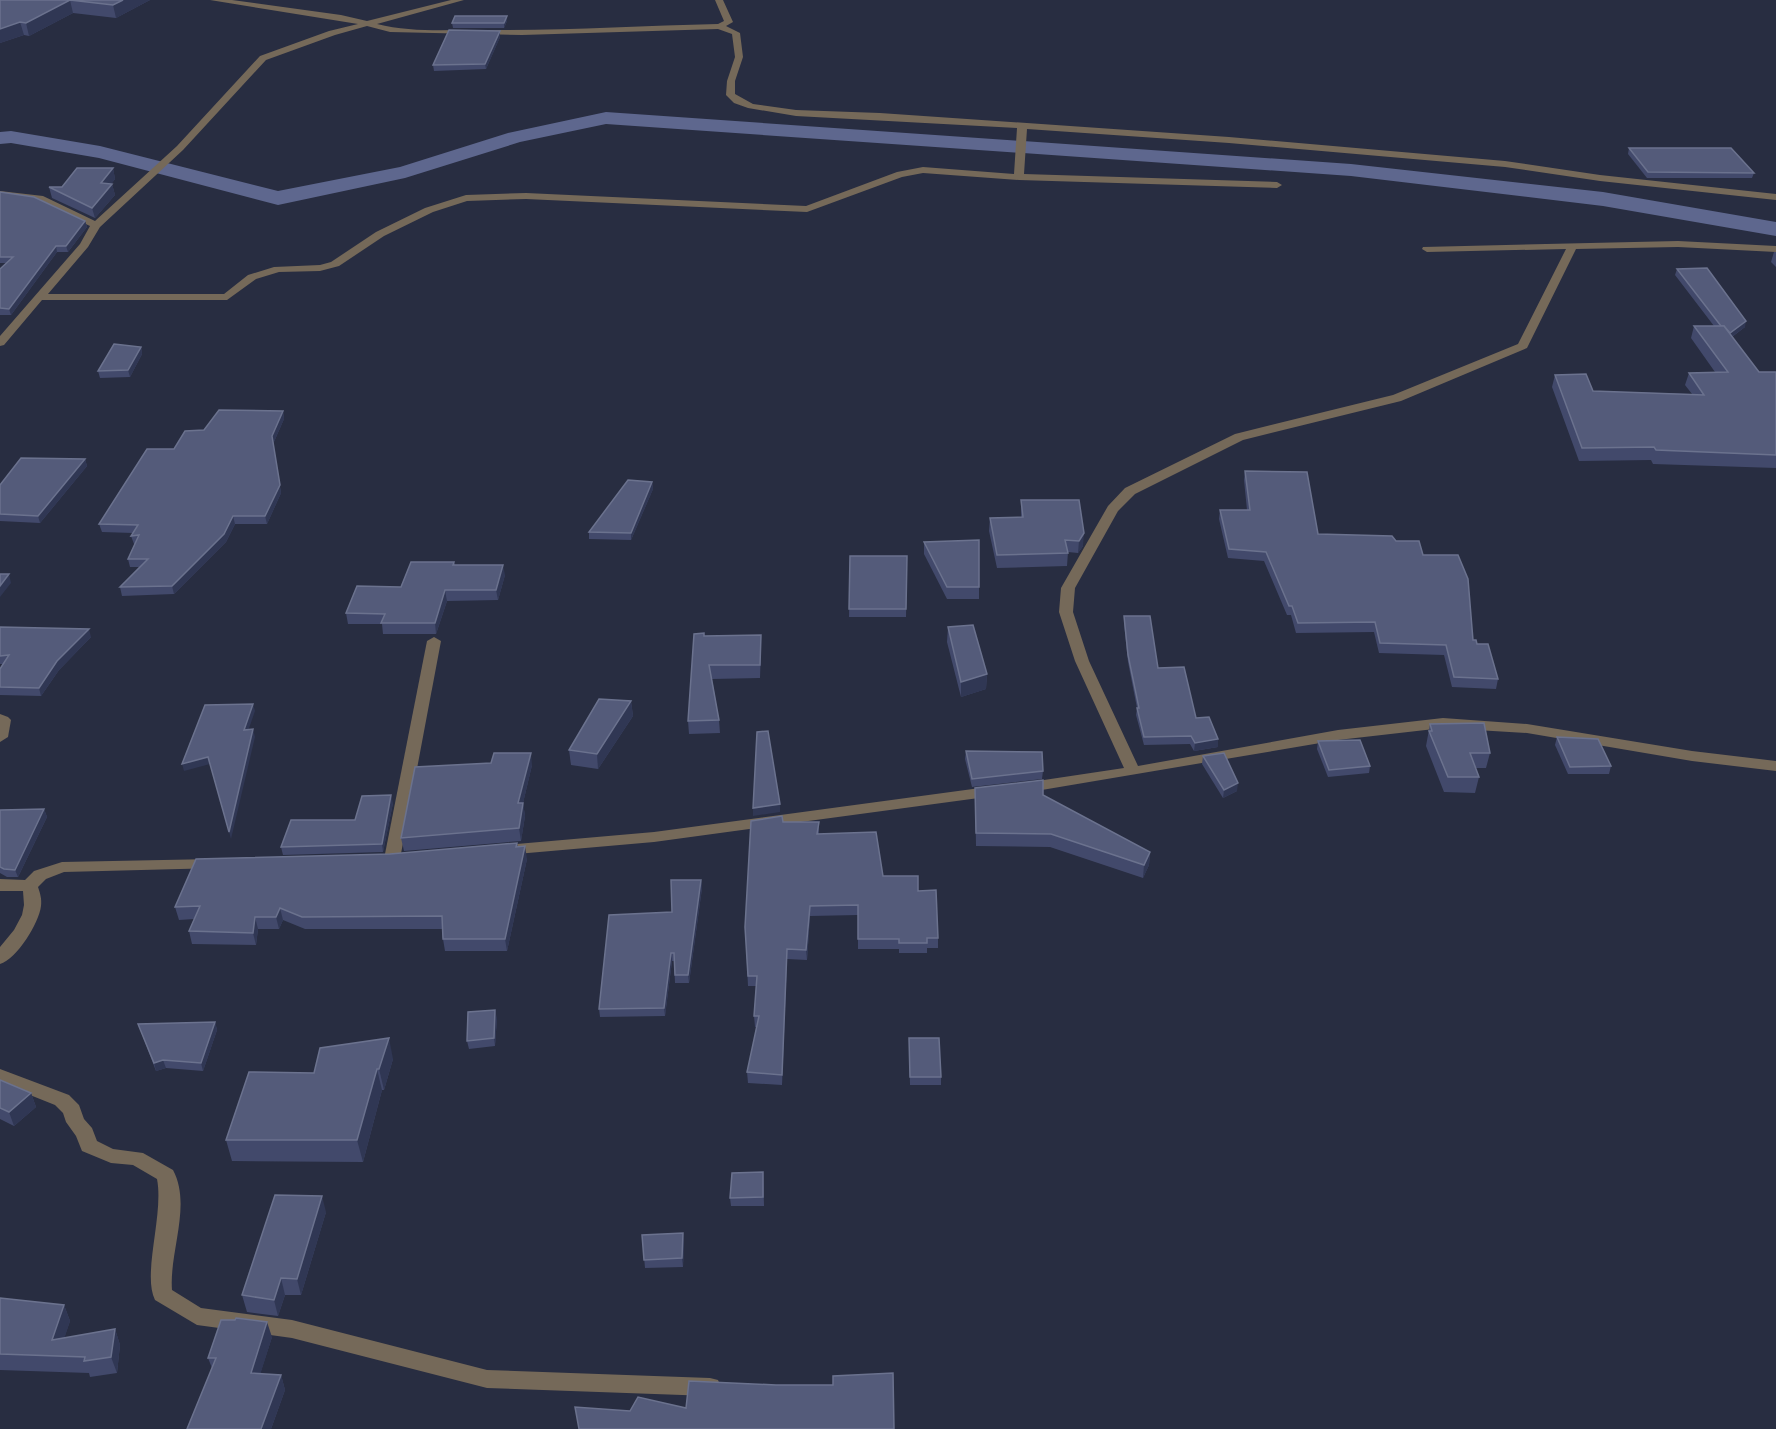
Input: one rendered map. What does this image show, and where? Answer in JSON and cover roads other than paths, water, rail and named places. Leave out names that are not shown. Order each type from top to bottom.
[{"type":"street","points":[[214,0],[341,17],[390,30],[513,33],[719,26],[729,22],[719,0]]},
{"type":"street","points":[[0,343],[84,245],[96,225],[114,211],[180,148],[263,58],[332,33],[460,0]]},
{"type":"street","points":[[719,26],[736,33],[739,57],[731,81],[730,95],[737,101],[751,106],[796,113],[891,117],[1022,132],[1229,140],[1505,164],[1600,178],[1776,197]]},
{"type":"street","points":[[1019,177],[1018,164],[1022,132]]},
{"type":"street","points":[[38,297],[227,297],[252,277],[278,270],[320,268],[335,264],[380,234],[429,210],[466,198],[526,196],[807,209],[900,174],[922,170],[1019,177],[1277,185]]},
{"type":"street","points":[[0,194],[39,198],[96,225]]},
{"type":"street","points":[[1427,249],[1678,244],[1776,249]]},
{"type":"street","points":[[1133,771],[1082,661],[1065,612],[1068,588],[1113,509],[1130,490],[1239,437],[1397,398],[1523,346],[1573,245]]},
{"type":"street","points":[[392,859],[434,641]]},
{"type":"street","points":[[0,718],[3,720],[0,737]]},
{"type":"street","points":[[487,851],[654,837],[876,806],[1058,784],[1211,755],[1443,723],[1471,723],[1557,731],[1728,763],[1776,766]]},
{"type":"street","points":[[0,885],[29,886],[40,875],[62,867],[224,864]]},
{"type":"street","points":[[0,958],[13,944],[27,922],[34,900],[29,886]]},
{"type":"street","points":[[0,1076],[62,1100],[72,1110],[75,1122],[85,1133],[89,1146],[111,1156],[136,1158],[165,1175],[170,1190],[170,1212],[159,1274],[162,1294],[197,1316],[292,1329],[487,1379],[734,1388]]},
{"type":"waterway","points":[[0,138],[11,137],[100,152],[278,198],[405,172],[515,137],[606,118],[1351,170],[1603,199],[1776,229]]}]
